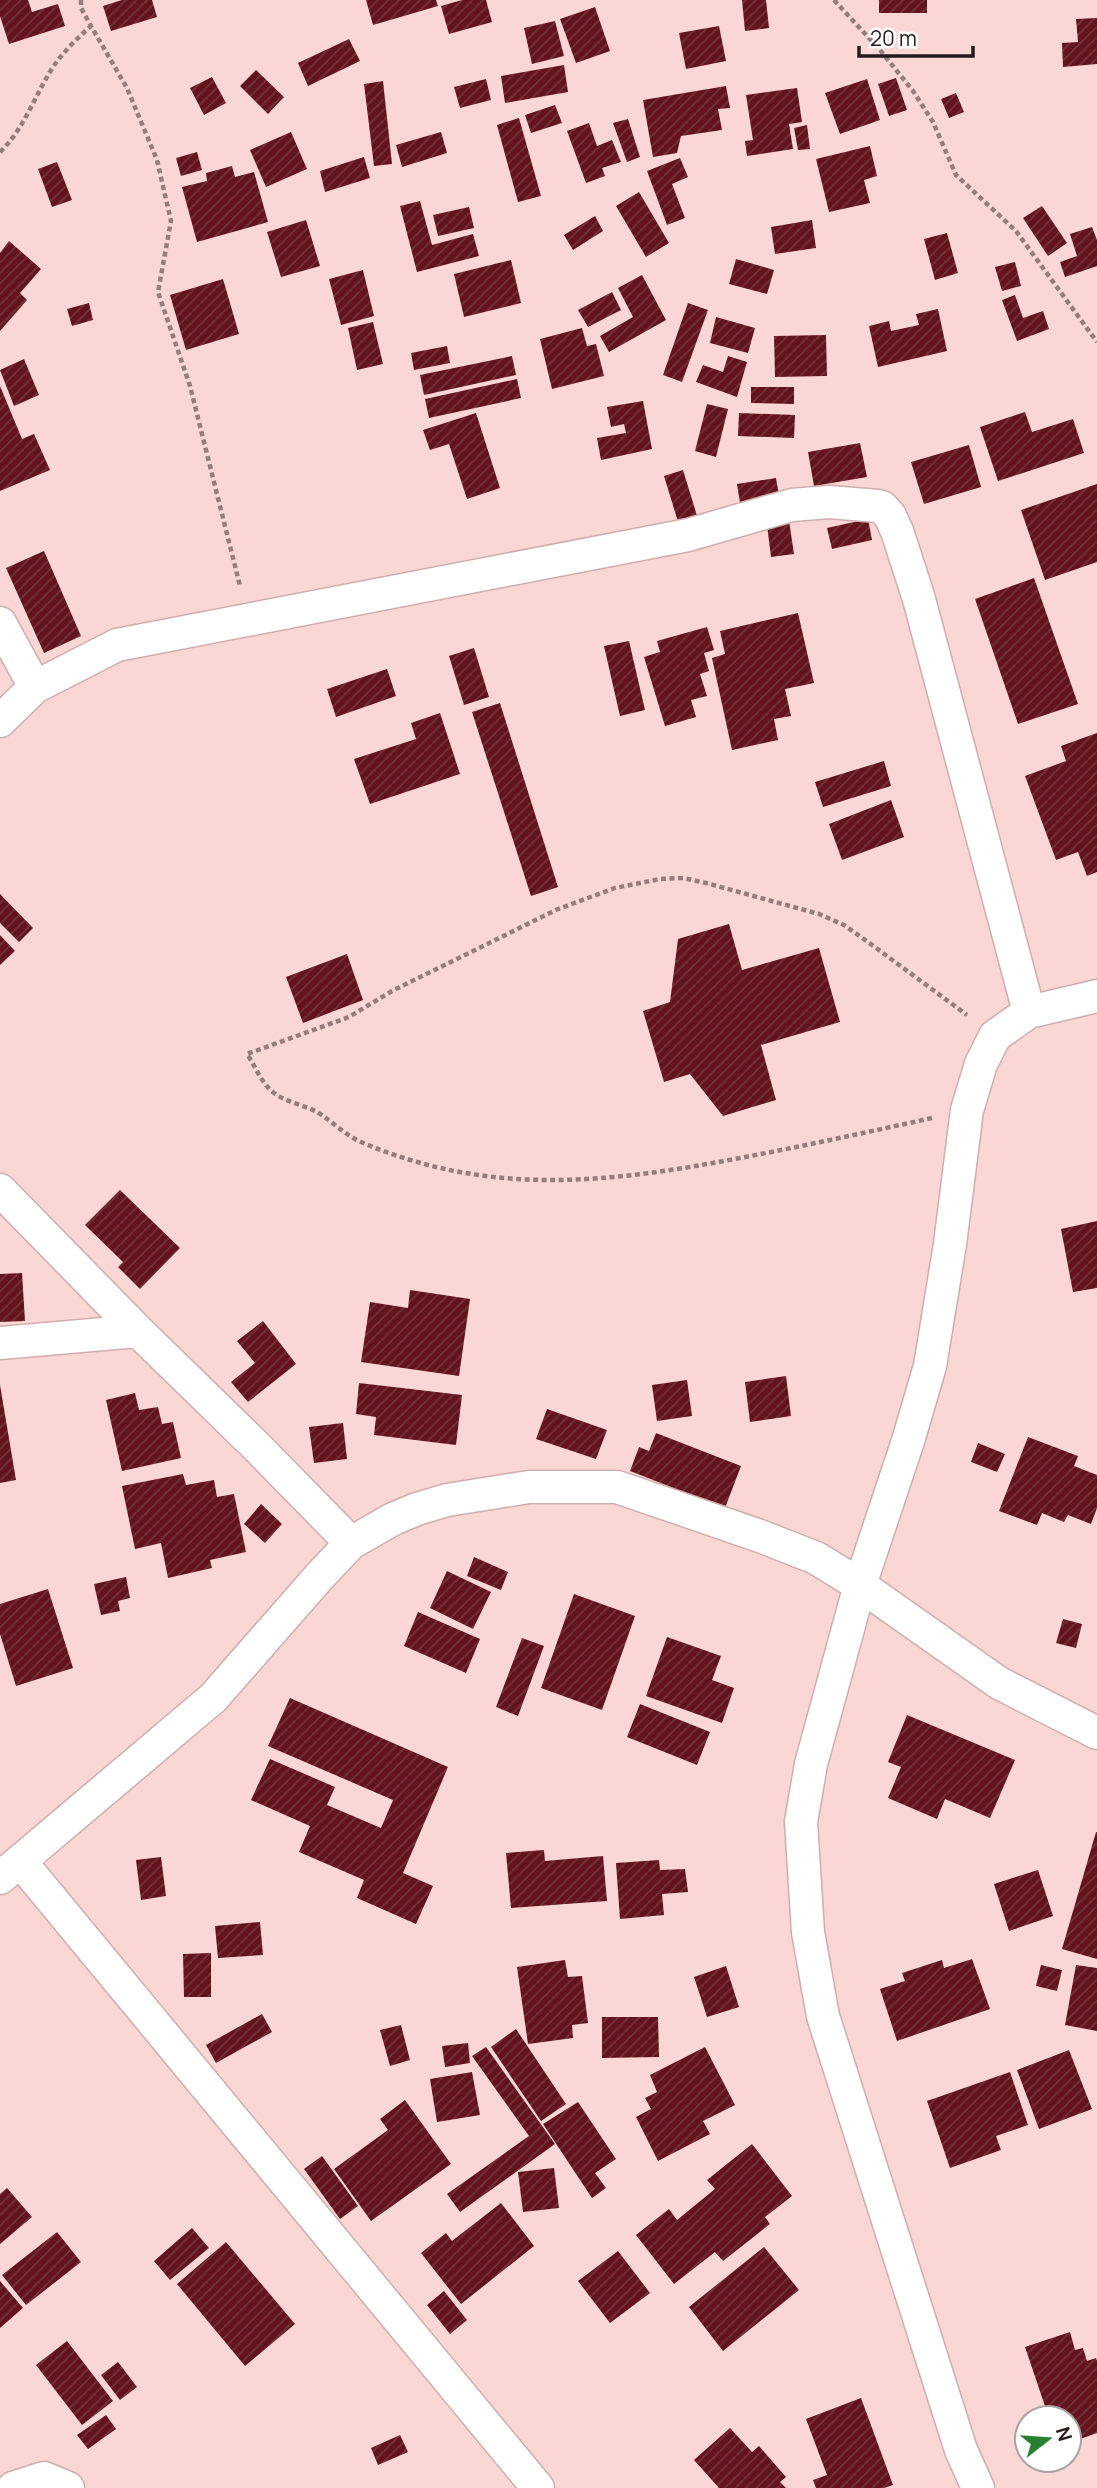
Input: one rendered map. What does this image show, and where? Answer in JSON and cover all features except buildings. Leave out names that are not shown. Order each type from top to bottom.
[{"type":"street","points":[[0,721],[35,687],[117,645],[688,535],[792,505],[852,503],[883,508],[897,531],[919,599],[1029,1012]]},
{"type":"street","points":[[0,623],[35,687]]},
{"type":"street","points":[[978,2488],[961,2450],[823,2016],[808,1932],[801,1822],[811,1764],[860,1585],[930,1366],[947,1270],[967,1110],[981,1063],[995,1036],[1029,1012],[1097,996]]},
{"type":"street","points":[[0,1191],[351,1543]]},
{"type":"street","points":[[0,1343],[138,1331]]},
{"type":"street","points":[[538,2488],[10,1870],[213,1698],[351,1543],[393,1519],[447,1500],[529,1487],[617,1487],[816,1558],[860,1585],[999,1683],[1097,1733]]},
{"type":"street","points":[[13,2488],[44,2478],[68,2488]]},
{"type":"path","points":[[81,0],[81,8],[127,88],[158,160],[171,221],[158,292],[190,386],[216,482],[248,620]]},
{"type":"path","points":[[834,0],[913,91],[933,122],[956,176],[1016,232],[1097,342]]},
{"type":"path","points":[[0,152],[16,135],[48,74],[74,41],[91,26]]},
{"type":"path","points":[[967,1110],[704,1165],[622,1177],[534,1181],[450,1170],[401,1157],[359,1140],[317,1112],[273,1093],[263,1082],[247,1054],[349,1017],[391,991],[558,909],[615,888],[660,879],[683,878],[819,914],[844,925],[995,1036]]}]
